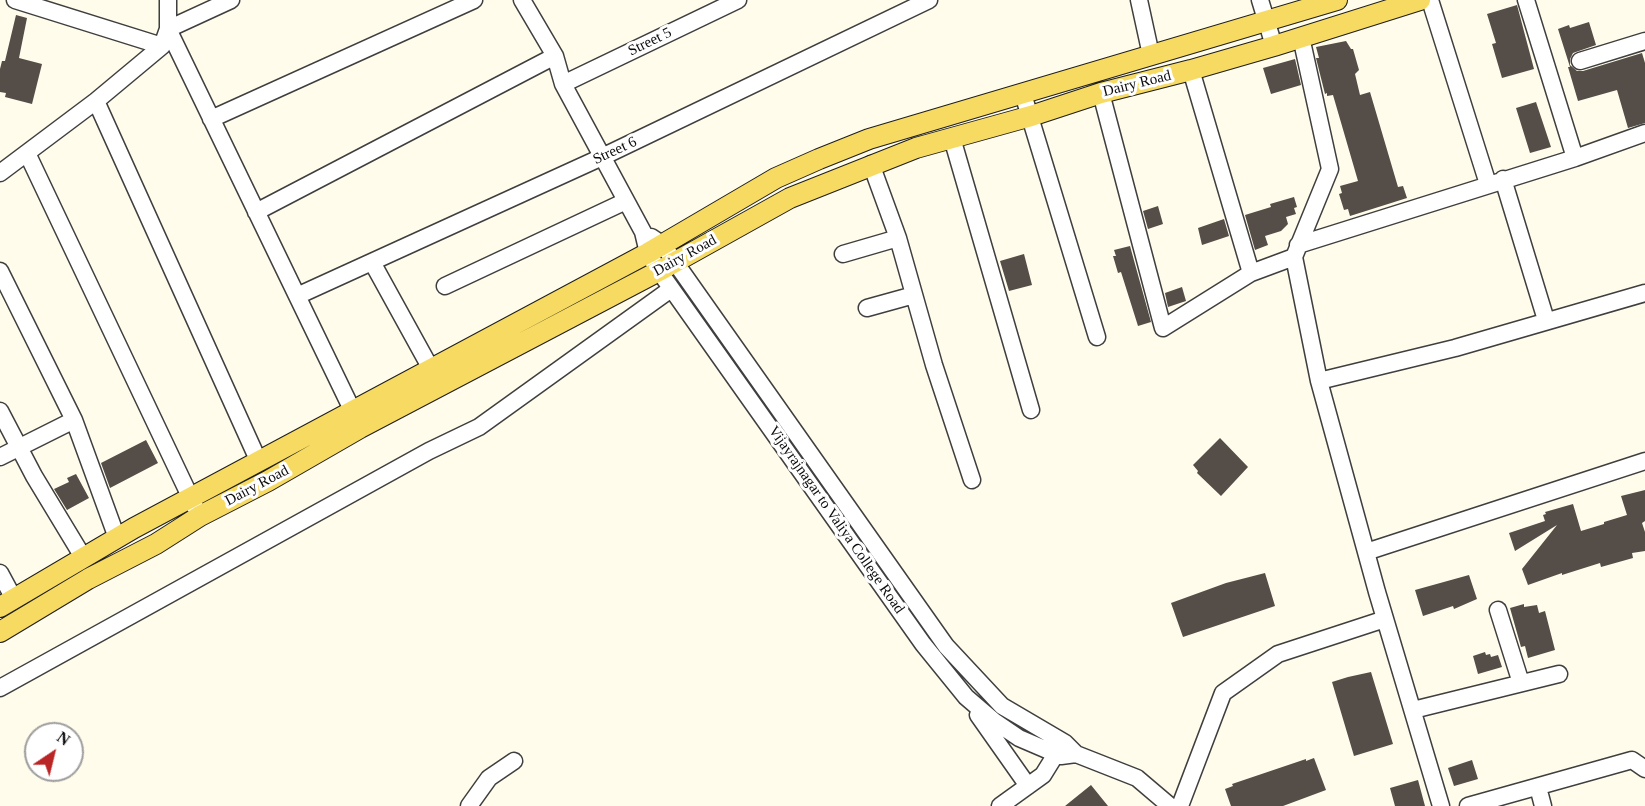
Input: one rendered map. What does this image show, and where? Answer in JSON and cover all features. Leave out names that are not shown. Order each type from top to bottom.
[{"type":"main road","name":"Dairy Road","points":[[7,603],[117,538],[268,481],[431,369],[656,249],[776,178],[868,139],[1337,0]]},
{"type":"main road","name":"Dairy Road","points":[[0,632],[88,579],[156,544],[195,507],[259,462],[357,419],[667,267],[789,198],[871,164],[951,138],[1031,116],[1101,93],[1274,46],[1420,0]]},
{"type":"street","points":[[15,0],[162,46]]},
{"type":"street","points":[[0,173],[96,101],[162,46],[168,29],[168,0]]},
{"type":"street","points":[[168,29],[231,0]]},
{"type":"street","points":[[211,119],[474,0]]},
{"type":"street","name":"Vijayrajnagar to Valiya College Road","points":[[522,0],[555,56],[563,84],[643,232],[946,646],[1002,706],[1065,743],[1076,754],[1137,777],[1170,806]]},
{"type":"street","name":"Street 5","points":[[563,84],[738,0]]},
{"type":"street","name":"Street 6","points":[[297,296],[602,157],[929,0]]},
{"type":"street","points":[[1138,0],[1150,55]]},
{"type":"street","points":[[1260,0],[1274,46]]},
{"type":"street","points":[[1430,0],[1546,320]]},
{"type":"street","points":[[1526,0],[1575,158]]},
{"type":"street","points":[[168,29],[357,419]]},
{"type":"street","points":[[1301,37],[1330,169],[1296,251],[1320,381],[1385,619],[1441,806]]},
{"type":"street","points":[[1580,61],[1645,40]]},
{"type":"street","points":[[256,212],[555,56]]},
{"type":"street","points":[[1191,70],[1251,273]]},
{"type":"street","points":[[1101,93],[1163,328],[1251,273],[1296,251],[1645,133]]},
{"type":"street","points":[[1023,94],[1097,337]]},
{"type":"street","points":[[96,101],[259,462]]},
{"type":"street","points":[[951,138],[1031,410]]},
{"type":"street","points":[[27,153],[195,507]]},
{"type":"street","points":[[871,164],[898,238],[934,365],[972,480]]},
{"type":"street","points":[[445,286],[626,201]]},
{"type":"street","points":[[843,254],[898,238]]},
{"type":"street","points":[[372,262],[431,369]]},
{"type":"street","name":"Vijayrajnagar to Valiya College Road","points":[[667,267],[672,289],[923,644],[966,697],[994,721],[1019,738],[1056,754],[1065,756],[1076,754]]},
{"type":"street","points":[[0,271],[74,420],[117,538]]},
{"type":"street","points":[[0,688],[429,451],[479,427],[672,289]]},
{"type":"street","points":[[1320,381],[1455,348],[1645,293]]},
{"type":"street","points":[[867,308],[914,295]]},
{"type":"street","points":[[0,411],[83,557]]},
{"type":"street","points":[[0,457],[74,420]]},
{"type":"street","points":[[1366,552],[1645,461]]},
{"type":"street","points":[[0,573],[7,603]]},
{"type":"street","points":[[1498,610],[1521,683]]},
{"type":"street","points":[[1180,806],[1223,693],[1278,654],[1385,619]]},
{"type":"street","points":[[1413,710],[1559,674]]},
{"type":"street","points":[[966,697],[1028,786]]},
{"type":"street","points":[[1000,806],[1043,775],[1056,754]]},
{"type":"street","points":[[1468,806],[1632,760],[1645,769]]},
{"type":"street","points":[[469,806],[489,778],[514,761]]},
{"type":"street","points":[[1538,787],[1543,806]]},
{"type":"building","points":[[1517,5],[1534,69],[1502,78],[1492,44],[1496,43],[1487,14]]},
{"type":"building","points":[[16,15],[27,18],[19,58],[42,64],[32,104],[5,97],[6,93],[0,92],[0,69],[2,61],[5,61]]},
{"type":"building","points":[[1589,22],[1596,45],[1573,53],[1570,65],[1577,71],[1583,71],[1642,53],[1645,63],[1645,123],[1628,128],[1617,90],[1578,101],[1558,29]]},
{"type":"building","points":[[1346,41],[1353,49],[1359,70],[1355,74],[1360,95],[1370,92],[1398,187],[1403,186],[1407,198],[1350,216],[1348,209],[1344,210],[1339,194],[1342,193],[1340,186],[1358,181],[1333,95],[1325,94],[1316,58],[1319,58],[1316,47]]},
{"type":"building","points":[[1295,59],[1301,85],[1271,94],[1263,68]]},
{"type":"building","points":[[1536,102],[1551,147],[1530,153],[1516,108]]},
{"type":"building","points":[[1294,197],[1297,207],[1294,208],[1296,214],[1286,217],[1288,224],[1281,231],[1265,236],[1268,245],[1255,250],[1245,215]]},
{"type":"building","points":[[1158,206],[1163,224],[1148,229],[1143,211]]},
{"type":"building","points":[[1224,219],[1229,236],[1202,245],[1198,228]]},
{"type":"building","points":[[1130,246],[1151,322],[1138,326],[1121,272],[1118,273],[1113,256],[1116,256],[1114,250]]},
{"type":"building","points":[[1024,254],[1032,285],[1009,291],[1000,261]]},
{"type":"building","points":[[1182,287],[1186,301],[1168,307],[1165,293]]},
{"type":"building","points":[[1220,438],[1248,467],[1221,496],[1197,473],[1193,465]]},
{"type":"building","points":[[146,440],[158,463],[110,488],[101,463]]},
{"type":"building","points":[[76,474],[89,498],[67,510],[54,489],[69,482],[67,478]]},
{"type":"building","points":[[1645,490],[1645,521],[1642,523],[1645,532],[1645,551],[1632,553],[1633,558],[1601,567],[1600,563],[1528,585],[1522,569],[1557,525],[1515,551],[1509,533],[1545,521],[1543,515],[1546,514],[1545,512],[1573,504],[1581,531],[1604,524],[1604,522],[1627,515],[1621,496]]},
{"type":"building","points":[[1265,573],[1275,606],[1183,637],[1171,603],[1226,583]]},
{"type":"building","points":[[1469,575],[1477,599],[1454,609],[1453,606],[1423,616],[1415,590]]},
{"type":"building","points":[[1524,604],[1524,607],[1537,605],[1539,613],[1545,611],[1555,650],[1528,658],[1525,646],[1521,647],[1510,608]]},
{"type":"building","points":[[1485,652],[1491,657],[1498,655],[1502,667],[1478,674],[1473,656]]},
{"type":"building","points":[[1371,672],[1393,744],[1354,756],[1332,682]]},
{"type":"building","points":[[1314,758],[1326,790],[1283,806],[1231,806],[1225,789],[1233,786],[1232,784]]},
{"type":"building","points":[[1472,760],[1478,779],[1454,786],[1448,768]]},
{"type":"building","points":[[1418,780],[1425,806],[1395,806],[1390,788]]},
{"type":"building","points":[[1091,785],[1108,806],[1065,806]]}]
